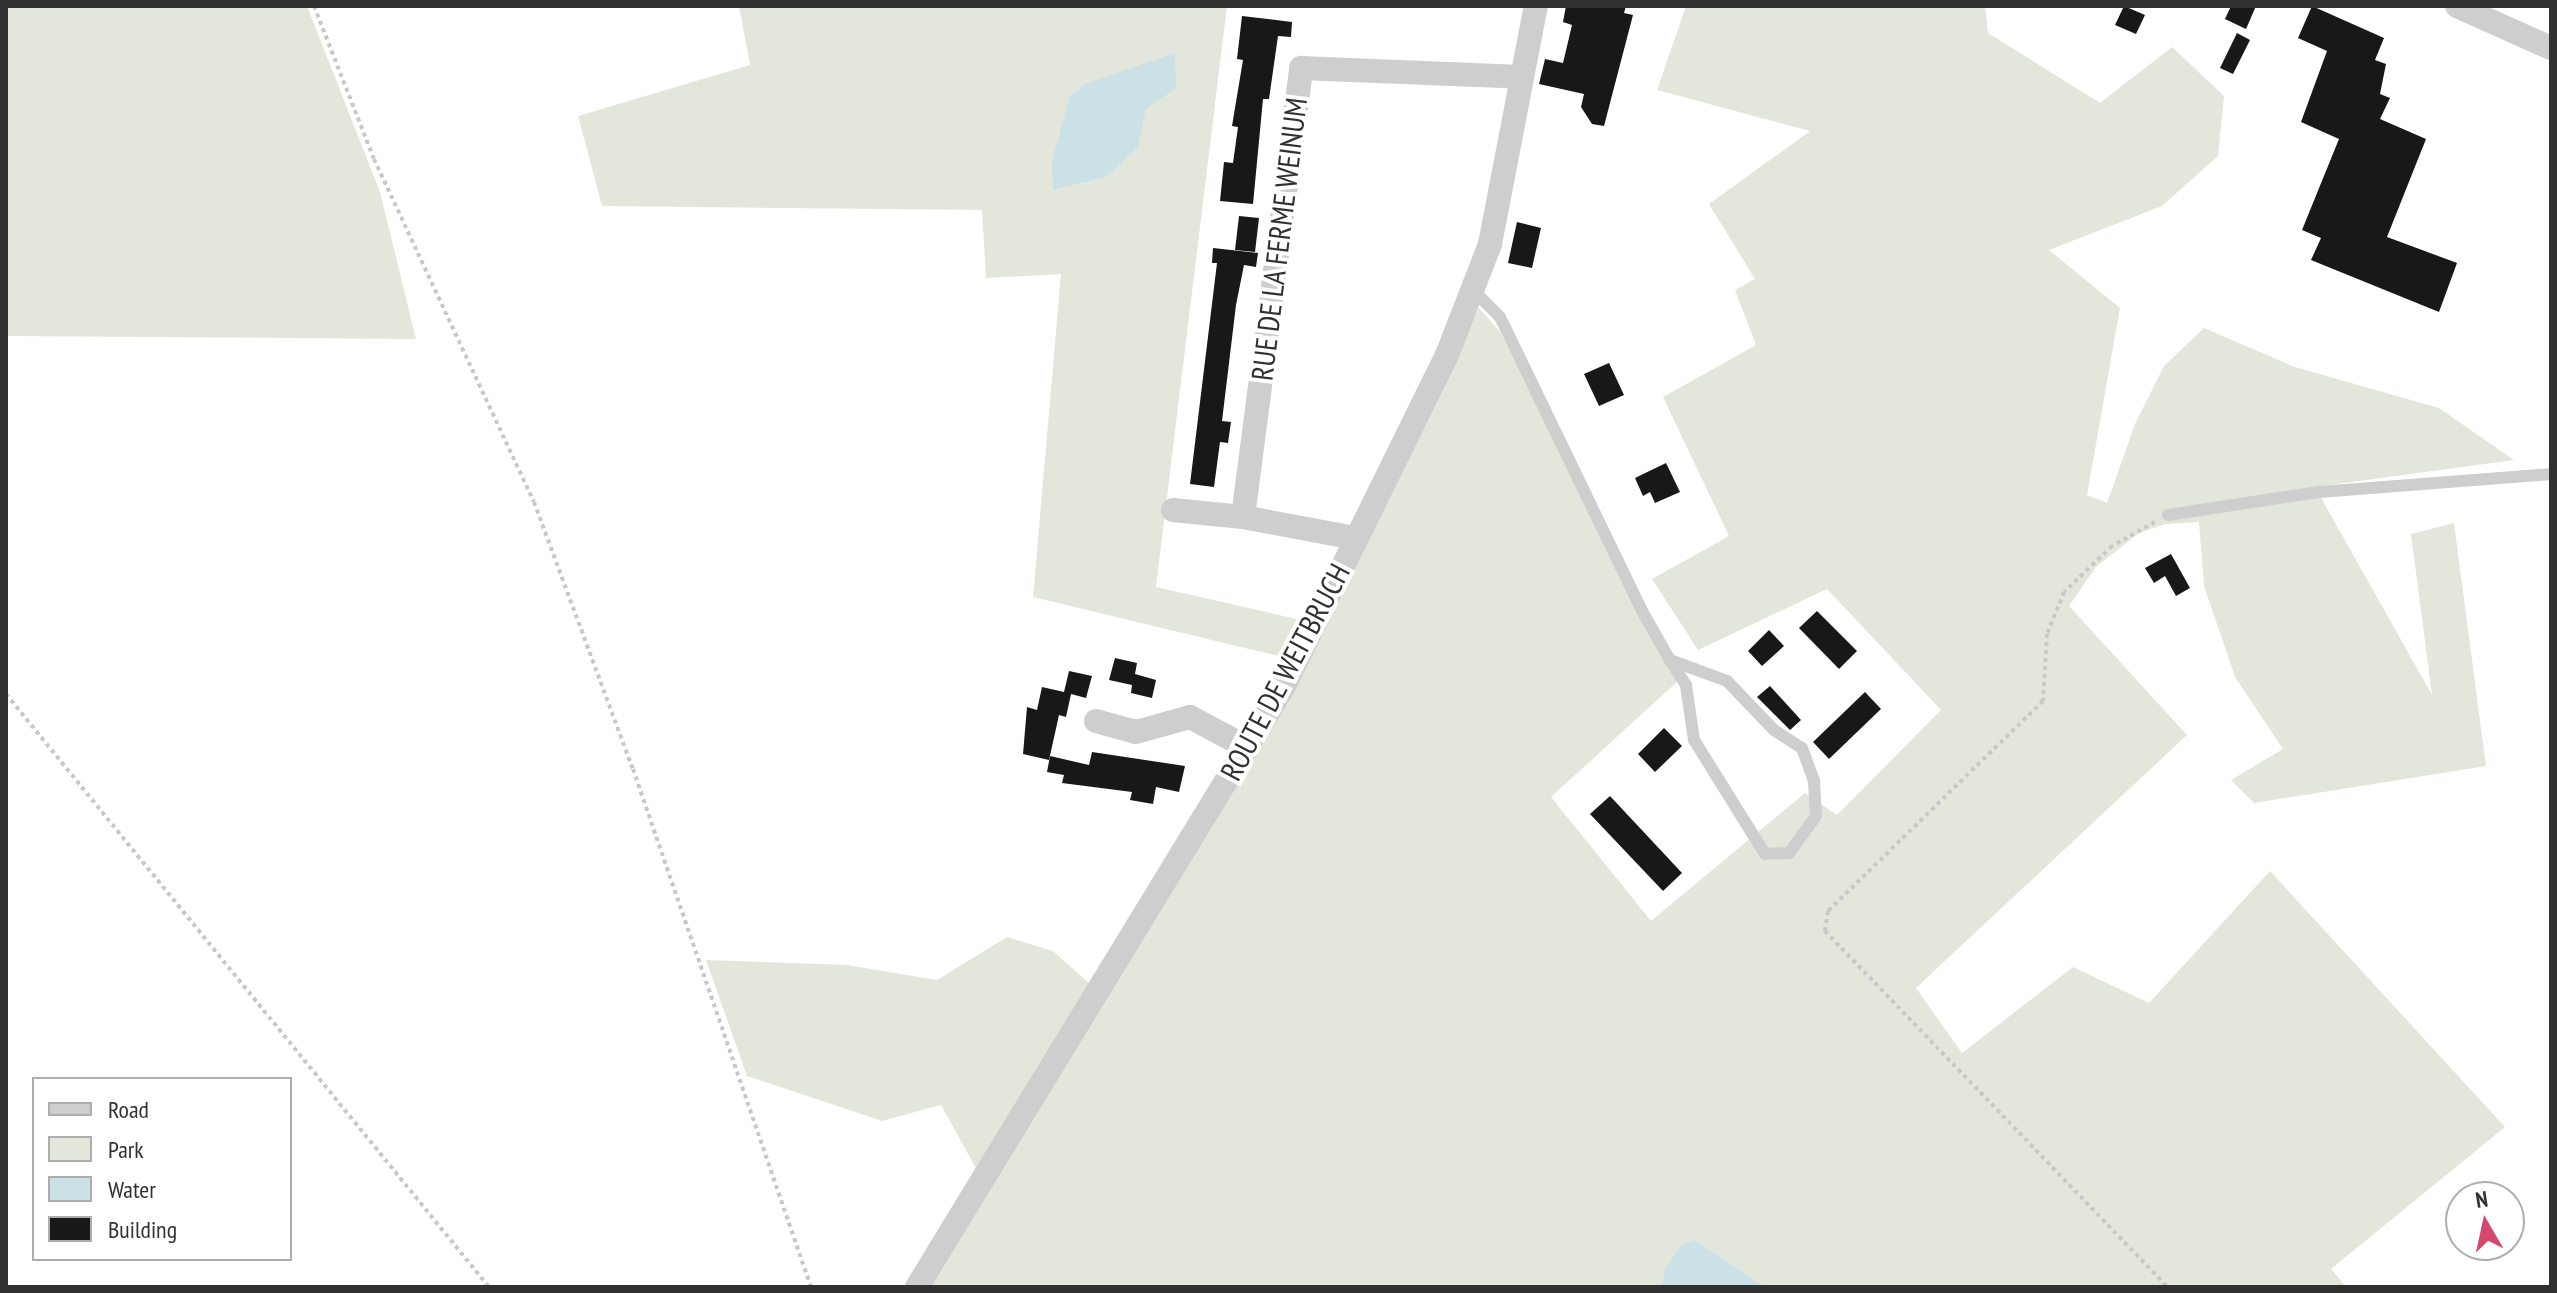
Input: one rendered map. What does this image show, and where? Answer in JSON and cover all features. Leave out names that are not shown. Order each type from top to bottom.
[{"type":"street","name":"ROUTE DE WEITBRUCH","points":[[917,1287],[1284,686],[1475,292],[1490,244],[1536,6]]},
{"type":"street","points":[[2457,6],[2551,48]]},
{"type":"street","name":"RUE DE LA FERME WEINUM","points":[[1243,517],[1301,68],[1522,77]]},
{"type":"street","points":[[1173,510],[1243,517],[1355,538]]},
{"type":"street","points":[[1096,721],[1136,732],[1190,717],[1248,748]]},
{"type":"lane","points":[[1475,292],[1500,317],[1642,611],[1670,660],[1686,685],[1694,740],[1765,854],[1789,853],[1816,816],[1814,781],[1802,748],[1774,730],[1727,681],[1670,660]]},
{"type":"lane","points":[[2168,515],[2319,492],[2551,474]]},
{"type":"path","points":[[314,6],[374,159],[534,502],[628,755],[811,1287]]},
{"type":"path","points":[[2167,1287],[1825,931],[1828,911],[2043,701],[2047,634],[2064,592],[2112,546],[2168,515]]},
{"type":"path","points":[[6,694],[489,1287]]},
{"type":"green space","points":[[6,6],[307,6],[380,192],[416,339],[6,336]]},
{"type":"green space","points":[[739,6],[1227,6],[1156,587],[1319,624],[1479,308],[1500,332],[1678,681],[1551,797],[1651,921],[1805,793],[1837,815],[1941,710],[1827,589],[1698,650],[1652,579],[1729,536],[1663,397],[1756,345],[1735,290],[1755,279],[1709,204],[1810,131],[1657,90],[1686,6],[1985,6],[1988,33],[2100,103],[2172,47],[2224,96],[2218,156],[2162,206],[2049,250],[2120,308],[2087,495],[2107,503],[2135,424],[2164,366],[2204,328],[2295,367],[2439,408],[2514,460],[2315,487],[2432,695],[2411,534],[2454,523],[2486,766],[2254,803],[2231,780],[2283,749],[2235,677],[2204,586],[2199,522],[2166,524],[2139,533],[2096,567],[2069,606],[2187,735],[1916,988],[1962,1053],[2073,967],[2149,1003],[2270,871],[2505,1127],[2331,1269],[2346,1287],[1765,1287],[1695,1240],[1664,1270],[1662,1287],[927,1287],[1307,663],[1033,597],[1061,274],[986,278],[982,210],[602,206],[578,116],[750,65]]},
{"type":"green space","points":[[1007,937],[1053,951],[1091,985],[978,1172],[941,1105],[882,1121],[747,1076],[706,960],[847,965],[937,980]]},
{"type":"water","points":[[1175,53],[1176,88],[1146,109],[1138,147],[1106,177],[1053,190],[1052,160],[1070,96],[1087,83]]},
{"type":"water","points":[[1695,1240],[1765,1287],[1662,1287],[1664,1270],[1682,1245]]},
{"type":"building","points":[[1566,6],[1626,6],[1624,13],[1633,15],[1604,126],[1592,124],[1581,107],[1584,94],[1539,84],[1545,59],[1563,63],[1572,25],[1563,22]]},
{"type":"building","points":[[2124,6],[2145,15],[2136,34],[2115,25]]},
{"type":"building","points":[[2231,6],[2256,6],[2246,29],[2225,19]]},
{"type":"building","points":[[2312,6],[2384,38],[2375,60],[2386,64],[2380,94],[2390,98],[2380,119],[2426,139],[2387,237],[2457,263],[2439,312],[2311,260],[2321,238],[2302,230],[2339,139],[2301,122],[2327,51],[2298,38]]},
{"type":"building","points":[[1242,16],[1292,22],[1291,37],[1278,36],[1269,99],[1263,99],[1253,204],[1220,201],[1224,162],[1233,163],[1238,127],[1232,126],[1243,60],[1237,59]]},
{"type":"building","points":[[2237,33],[2250,40],[2233,74],[2220,68]]},
{"type":"building","points":[[1239,216],[1259,218],[1255,252],[1235,250]]},
{"type":"building","points":[[1517,222],[1541,228],[1532,268],[1508,263]]},
{"type":"building","points":[[1213,248],[1258,253],[1256,267],[1244,265],[1236,305],[1222,421],[1231,422],[1228,443],[1220,442],[1214,487],[1190,484],[1217,263],[1212,263]]},
{"type":"building","points":[[1609,363],[1624,395],[1599,406],[1584,374]]},
{"type":"building","points":[[1666,463],[1680,492],[1655,503],[1650,492],[1643,496],[1635,478]]},
{"type":"building","points":[[2171,554],[2190,588],[2176,596],[2165,576],[2154,583],[2145,568]]},
{"type":"building","points":[[1817,611],[1857,651],[1839,669],[1799,628]]},
{"type":"building","points":[[1769,630],[1784,646],[1762,666],[1748,651]]},
{"type":"building","points":[[1115,658],[1137,663],[1135,674],[1156,680],[1152,698],[1131,693],[1132,685],[1109,680]]},
{"type":"building","points":[[1069,671],[1092,676],[1086,698],[1071,694],[1066,717],[1059,715],[1049,760],[1023,754],[1027,707],[1037,710],[1042,687],[1064,692]]},
{"type":"building","points":[[1770,686],[1801,720],[1790,730],[1757,697]]},
{"type":"building","points":[[1865,692],[1881,709],[1829,759],[1813,742]]},
{"type":"building","points":[[1664,728],[1682,746],[1655,772],[1638,754]]},
{"type":"building","points":[[1092,752],[1185,766],[1179,792],[1156,787],[1153,804],[1130,800],[1132,792],[1062,783],[1064,775],[1047,772],[1050,756],[1089,765]]},
{"type":"building","points":[[1610,796],[1682,873],[1663,891],[1590,814]]}]
